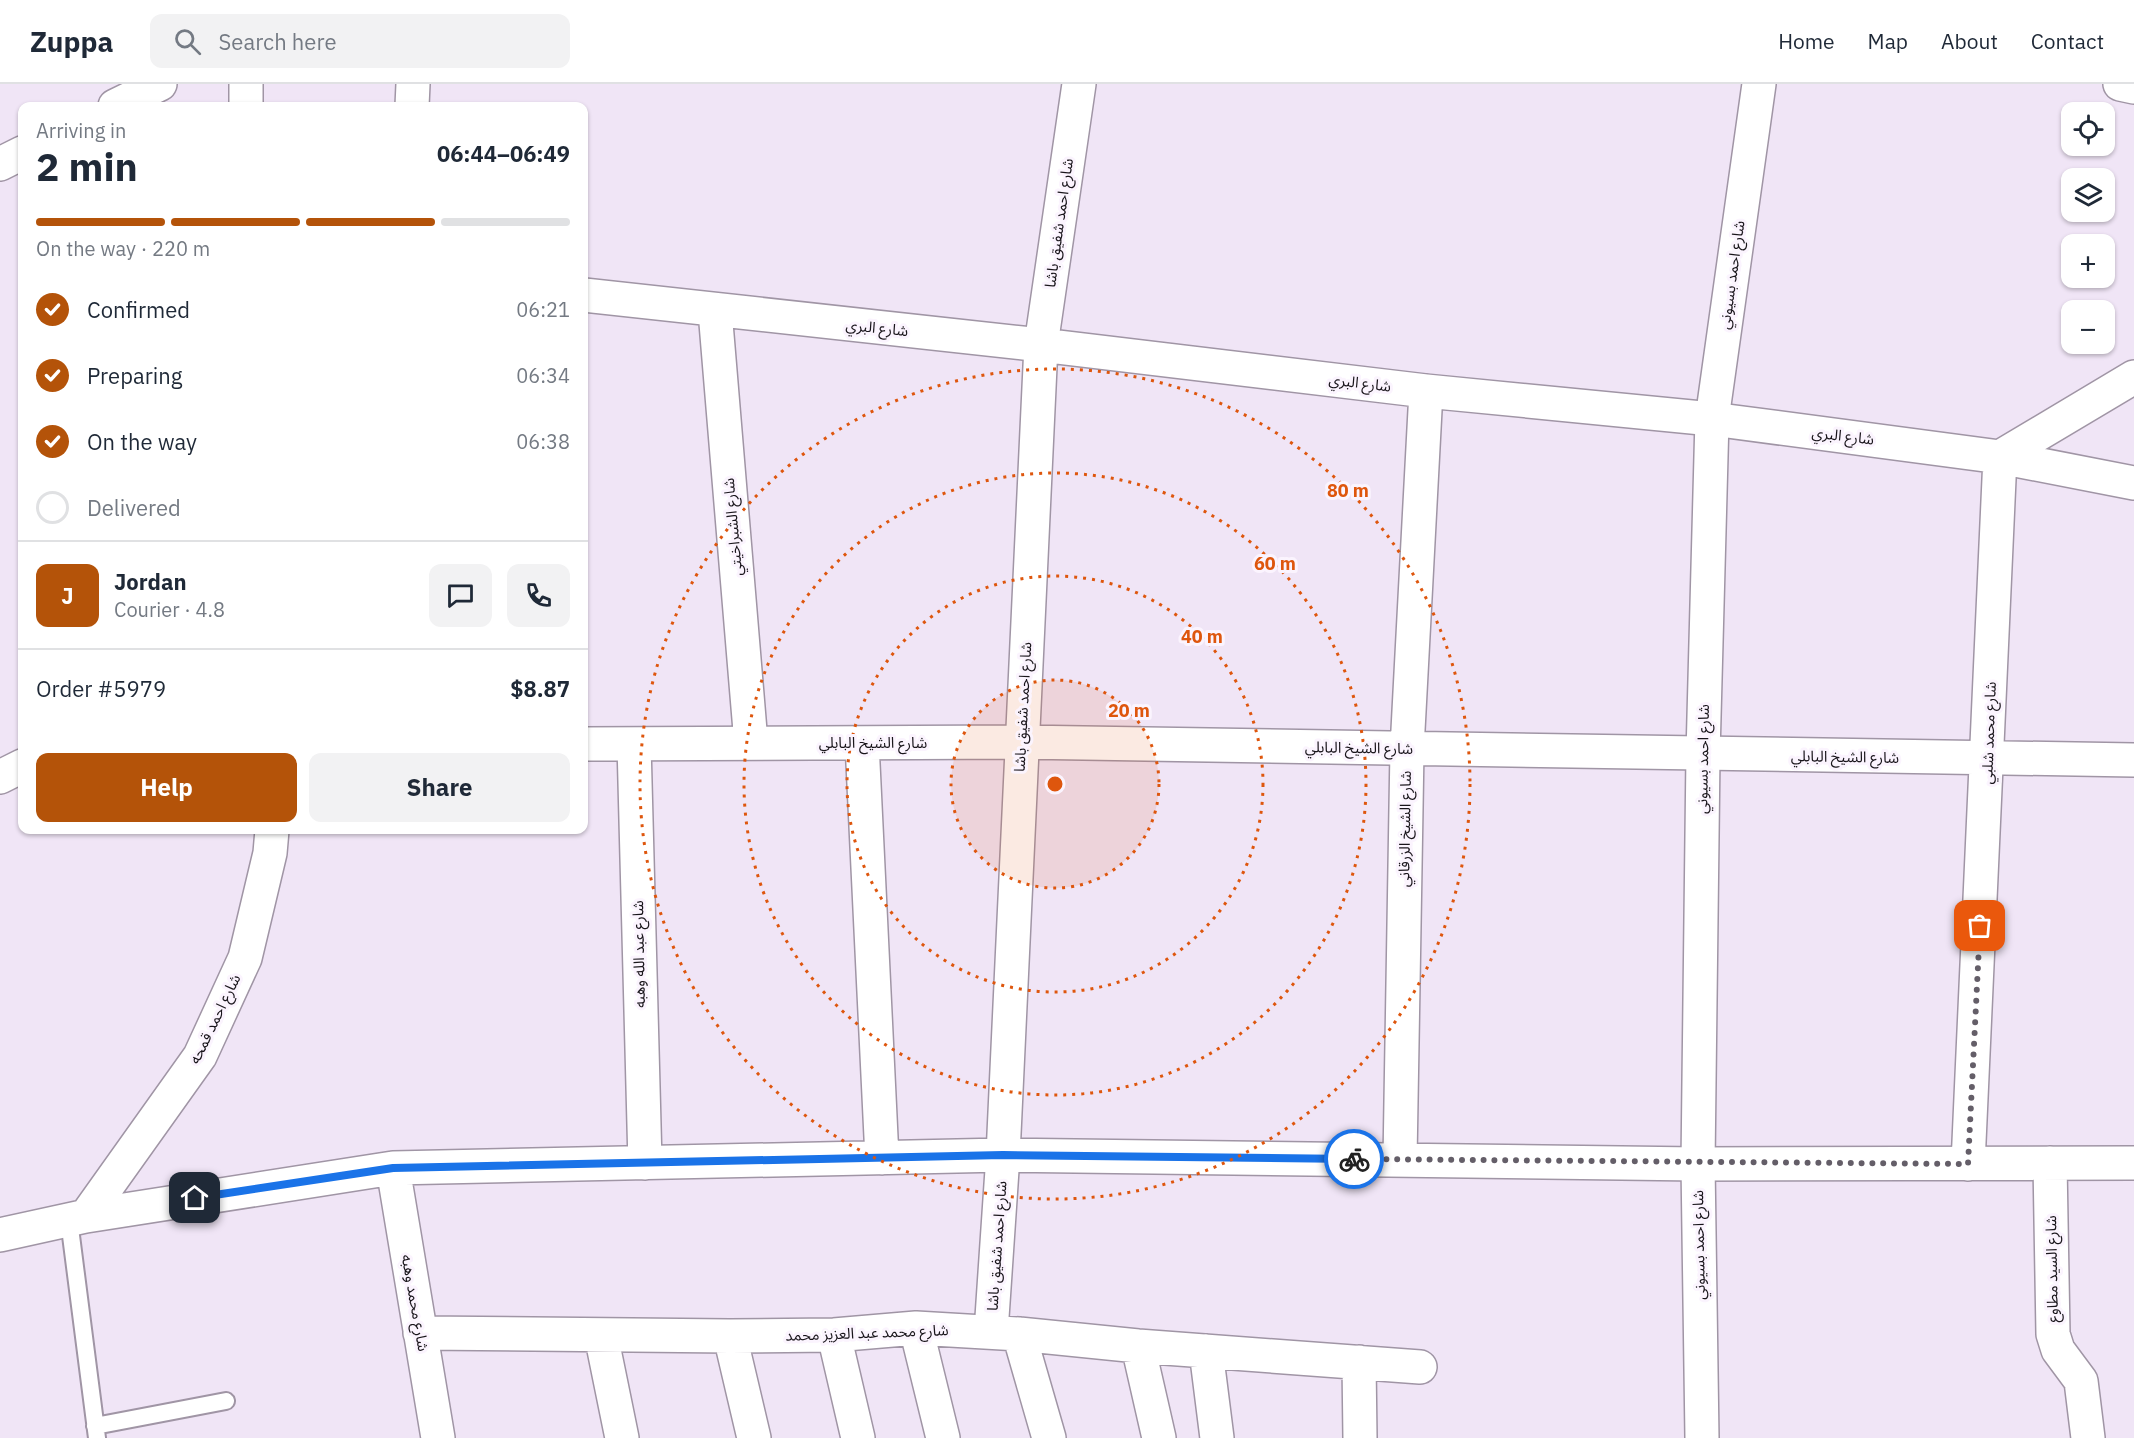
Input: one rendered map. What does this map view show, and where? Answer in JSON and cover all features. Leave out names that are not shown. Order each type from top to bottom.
[{"type":"street","points":[[123,102],[160,84]]},
{"type":"street","points":[[246,84],[246,102]]},
{"type":"street","points":[[412,102],[413,84]]},
{"type":"street","name":"شارع احمد شفيق باشا","points":[[1049,1438],[1005,1333],[1003,1155],[1041,345],[1079,84]]},
{"type":"street","name":"شارع احمد بسيوني","points":[[1702,1438],[1698,1164],[1703,754],[1712,419],[1759,84]]},
{"type":"street","points":[[2120,84],[2134,87]]},
{"type":"street","points":[[0,164],[18,155]]},
{"type":"street","name":"شارع البري","points":[[588,295],[1041,345],[1426,391],[1712,419],[2000,457],[2134,483]]},
{"type":"street","name":"شارع الشبراخيتي","points":[[715,311],[751,743]]},
{"type":"street","points":[[2000,457],[2134,377]]},
{"type":"street","name":"شارع الشيخ الزرقاني","points":[[1400,1160],[1407,749],[1426,391]]},
{"type":"street","name":"شارع محمد شلبي","points":[[1968,1164],[2000,457]]},
{"type":"street","name":"شارع الشيخ البابلي","points":[[588,744],[1021,742],[2134,760]]},
{"type":"street","points":[[862,743],[882,1158]]},
{"type":"street","name":"شارع عبد الله وهبه","points":[[634,744],[645,1163]]},
{"type":"street","points":[[0,777],[18,768]]},
{"type":"street","name":"شارع احمد قمحه","points":[[78,1218],[200,1056],[245,958],[270,853],[272,834]]},
{"type":"street","points":[[0,1235],[78,1218],[393,1168],[1003,1155],[1698,1164],[2134,1163]]},
{"type":"street","name":"شارع السيد مطاوع","points":[[2050,1163],[2053,1334],[2058,1350],[2081,1381],[2088,1438]]},
{"type":"street","name":"شارع محمد وهبه","points":[[393,1168],[438,1438]]},
{"type":"street","points":[[916,1329],[943,1438]]},
{"type":"street","name":"شارع محمد عبد العزيز محمد","points":[[420,1333],[730,1336],[834,1335],[916,1329],[1005,1333],[1138,1346],[1420,1367]]},
{"type":"street","points":[[601,1335],[622,1438]]},
{"type":"street","points":[[834,1335],[858,1438]]},
{"type":"street","points":[[730,1336],[754,1438]]},
{"type":"street","points":[[1138,1346],[1159,1438]]},
{"type":"street","points":[[1206,1351],[1217,1438]]},
{"type":"street","points":[[1359,1362],[1360,1438]]},
{"type":"lane","points":[[78,1218],[96,1432],[226,1401]]},
{"type":"way so far","points":[[1354,1159],[1698,1164],[1968,1164],[1980,926]]},
{"type":"route","points":[[195,1198],[393,1168],[1003,1155],[1354,1159]]}]
